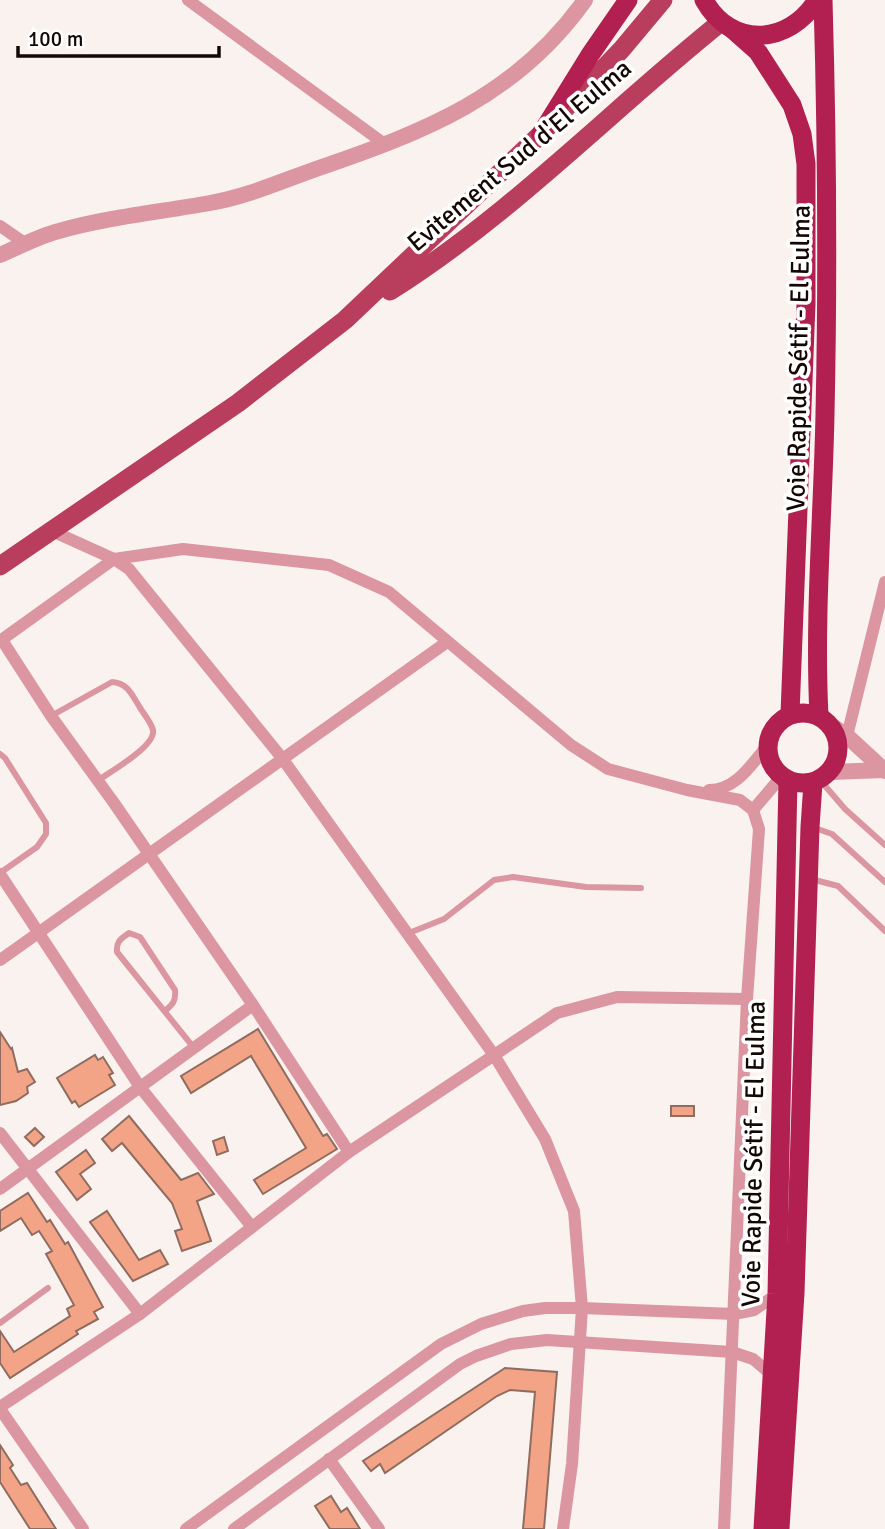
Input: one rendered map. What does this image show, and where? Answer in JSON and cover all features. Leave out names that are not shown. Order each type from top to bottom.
[{"type":"highway","points":[[541,134],[628,0]]},
{"type":"highway","name":"Voie Rapide Sétif - El Eulma","points":[[704,0],[758,52],[792,105],[802,134],[806,164],[806,304],[790,714]]},
{"type":"highway","points":[[727,25],[748,34],[764,36],[780,32],[795,25],[817,0]]},
{"type":"highway","name":"Voie Rapide Sétif - El Eulma","points":[[822,0],[827,201],[825,415],[816,653],[823,720]]},
{"type":"highway","points":[[807,713],[823,720],[836,734],[839,747],[836,761],[821,778],[793,783],[785,779],[774,769],[768,758],[767,746],[776,725],[790,714],[807,713]]},
{"type":"highway","name":"Voie Rapide Sétif - El Eulma","points":[[780,1529],[795,1293],[810,827],[821,778]]},
{"type":"highway","name":"Voie Rapide Sétif - El Eulma","points":[[763,1529],[777,1294],[785,779]]},
{"type":"main road","name":"Evitement Sud d'El Eulma","points":[[0,566],[238,402],[345,320],[541,134],[622,49],[663,0]]},
{"type":"main road","name":"Evitement Sud d'El Eulma","points":[[345,320],[419,273],[489,221],[635,93],[727,25]]},
{"type":"street","points":[[188,0],[386,145]]},
{"type":"street","points":[[0,255],[56,231],[124,216],[213,203],[386,145],[452,116],[504,83],[555,37],[585,0]]},
{"type":"street","points":[[0,226],[26,244]]},
{"type":"street","points":[[52,531],[130,569],[155,598],[282,758],[409,933],[494,1055],[545,1139],[573,1210],[582,1308],[572,1464],[563,1529]]},
{"type":"street","points":[[349,1152],[253,1005],[1,640],[114,559],[183,549],[329,565],[389,592],[571,745],[608,769],[687,790],[740,800],[753,810],[759,829],[747,999],[724,1529]]},
{"type":"street","points":[[847,736],[885,582]]},
{"type":"street","points":[[0,960],[447,642]]},
{"type":"street","points":[[823,720],[847,736],[885,770]]},
{"type":"street","points":[[687,790],[720,790],[740,778],[767,746]]},
{"type":"street","points":[[821,778],[885,770]]},
{"type":"street","points":[[753,810],[785,779]]},
{"type":"street","points":[[0,873],[140,1087],[252,1227]]},
{"type":"street","points":[[83,1529],[0,1408],[140,1314],[349,1152],[557,1013],[617,997],[747,999]]},
{"type":"street","points":[[0,1189],[253,1005]]},
{"type":"street","points":[[0,1133],[140,1314]]},
{"type":"street","points":[[186,1529],[441,1344],[481,1324],[523,1311],[545,1308],[734,1314],[754,1310],[777,1294]]},
{"type":"street","points":[[234,1529],[460,1364],[511,1344],[529,1341],[581,1342],[732,1352],[753,1359],[772,1375]]},
{"type":"street","points":[[329,1459],[379,1529]]},
{"type":"lane","points":[[51,716],[112,682],[121,683],[129,689],[152,728],[153,737],[146,746],[97,781]]},
{"type":"lane","points":[[0,754],[46,823],[46,834],[37,847],[0,873]]},
{"type":"lane","points":[[821,778],[845,809],[885,845]]},
{"type":"lane","points":[[810,827],[832,834],[885,882]]},
{"type":"lane","points":[[409,933],[444,919],[494,880],[513,877],[586,887],[641,888]]},
{"type":"lane","points":[[809,878],[838,886],[885,932]]},
{"type":"lane","points":[[165,1011],[176,997],[174,990],[140,937],[129,933],[119,940],[116,945],[117,952],[194,1048]]},
{"type":"lane","points":[[0,1323],[48,1288]]},
{"type":"building","points":[[258,1029],[323,1136],[327,1134],[337,1149],[263,1194],[254,1180],[306,1148],[251,1056],[191,1093],[181,1076]]},
{"type":"building","points":[[0,1032],[12,1048],[18,1072],[27,1069],[35,1082],[27,1087],[28,1093],[16,1101],[0,1105]]},
{"type":"building","points":[[95,1055],[98,1060],[103,1057],[113,1073],[109,1075],[115,1085],[79,1107],[75,1101],[72,1103],[57,1078]]},
{"type":"building","points":[[671,1106],[694,1106],[694,1116],[671,1116]]},
{"type":"building","points":[[129,1116],[181,1180],[198,1173],[214,1194],[197,1201],[211,1241],[182,1251],[175,1231],[182,1229],[172,1203],[122,1143],[112,1151],[102,1139]]},
{"type":"building","points":[[35,1128],[44,1137],[34,1146],[25,1137]]},
{"type":"building","points":[[224,1137],[228,1151],[217,1155],[213,1141]]},
{"type":"building","points":[[86,1150],[95,1163],[80,1174],[91,1189],[77,1200],[56,1172]]},
{"type":"building","points":[[28,1193],[47,1222],[50,1220],[65,1244],[68,1242],[103,1307],[94,1312],[98,1319],[76,1331],[78,1334],[10,1378],[0,1363],[0,1331],[14,1352],[70,1316],[67,1309],[74,1305],[46,1254],[52,1251],[39,1231],[32,1235],[21,1218],[0,1231],[0,1211]]},
{"type":"building","points":[[107,1211],[139,1260],[160,1250],[168,1264],[133,1281],[90,1222]]},
{"type":"building","points":[[505,1368],[557,1372],[544,1529],[523,1529],[535,1392],[510,1390],[497,1396],[385,1473],[380,1464],[371,1471],[363,1461]]},
{"type":"building","points":[[0,1445],[13,1465],[10,1468],[21,1485],[27,1483],[56,1529],[30,1529],[0,1482]]},
{"type":"building","points":[[331,1496],[341,1512],[347,1508],[360,1529],[330,1529],[315,1506]]}]
